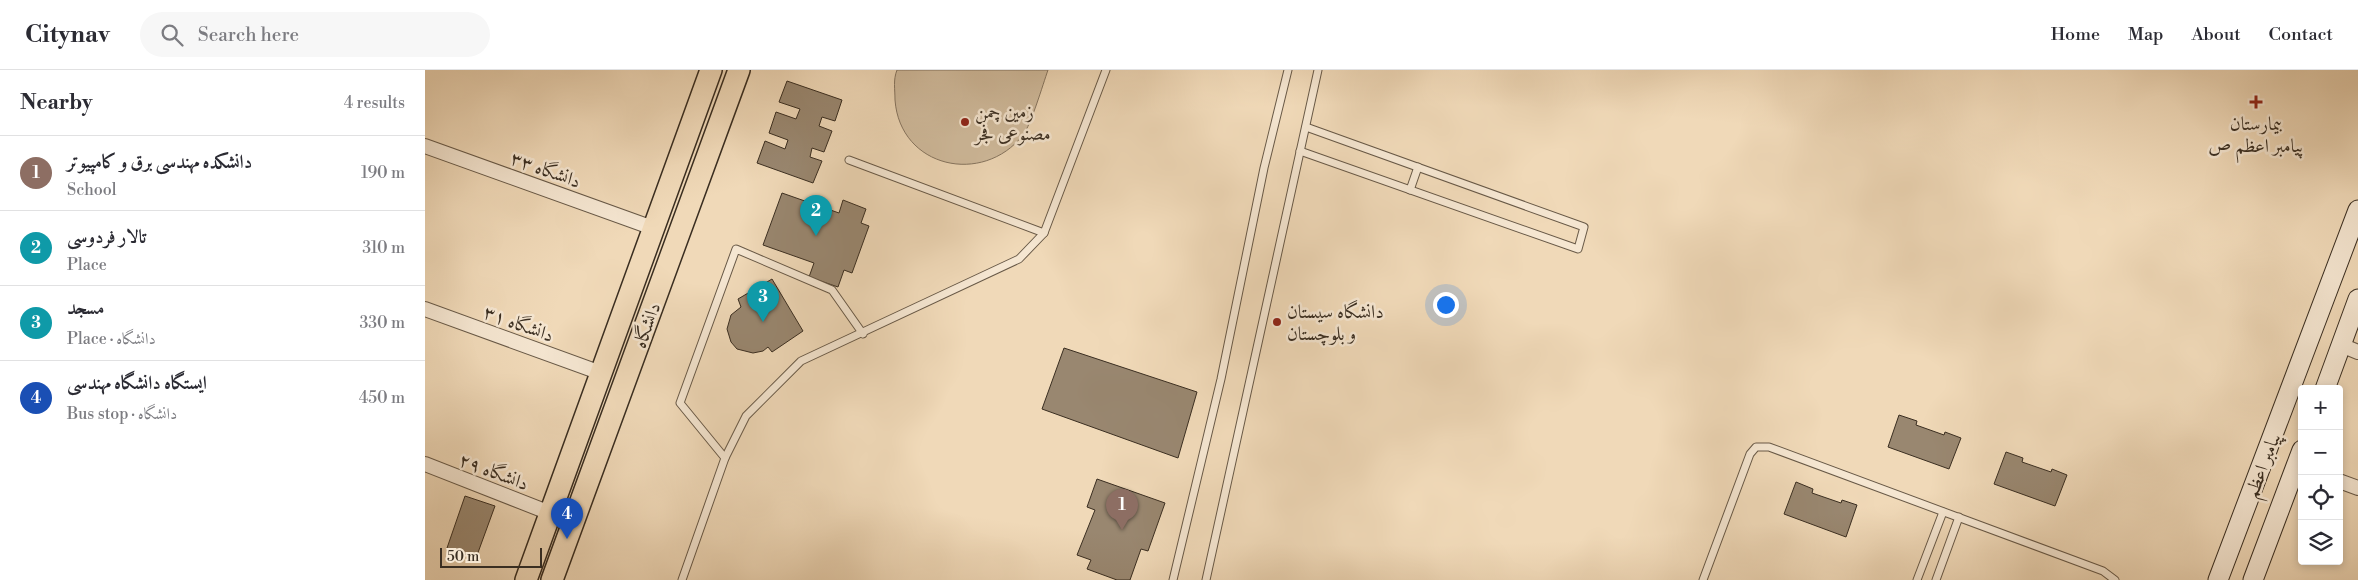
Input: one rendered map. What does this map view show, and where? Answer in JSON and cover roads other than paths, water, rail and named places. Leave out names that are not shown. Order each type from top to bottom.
[{"type":"main road","name":"دانشگاه","points":[[526,580],[711,70]]},
{"type":"main road","name":"دانشگاه","points":[[553,580],[739,70]]},
{"type":"main road","name":"پیامبر اعظم","points":[[2218,580],[2358,210]]},
{"type":"main road","points":[[2327,385],[2349,349],[2358,299]]},
{"type":"main road","name":"پیامبر اعظم","points":[[2253,580],[2298,466]]},
{"type":"street","name":"دانشگاه ۳۳","points":[[425,146],[653,228]]},
{"type":"street","name":"دانشگاه ۳۱","points":[[425,309],[601,373]]},
{"type":"street","name":"دانشگاه ۲۹","points":[[425,464],[550,513]]},
{"type":"street","points":[[2343,482],[2358,488]]},
{"type":"lane","points":[[682,580],[725,458],[746,416],[801,361],[863,334],[1019,259],[1044,234],[1106,70]]},
{"type":"lane","points":[[1173,580],[1219,389],[1264,168],[1288,70]]},
{"type":"lane","points":[[1206,580],[1318,70]]},
{"type":"lane","points":[[1300,151],[1578,249],[1584,227],[1306,127]]},
{"type":"lane","points":[[849,160],[1044,234]]},
{"type":"lane","points":[[1411,190],[1418,167]]},
{"type":"lane","points":[[725,458],[679,404],[736,249],[833,290],[863,334]]},
{"type":"lane","points":[[1703,580],[1750,454],[1755,447],[1769,447],[2103,571],[2115,580]]},
{"type":"lane","points":[[1917,580],[1943,512]]},
{"type":"lane","points":[[1936,580],[1959,518]]},
{"type":"place","name":"بیمارستان پیامبر اعظم ص","points":[[2256,102]]},
{"type":"place","name":"زمین چمن مصنوعی فجر","points":[[965,122]]},
{"type":"place","name":"تالار فردوسی","points":[[816,236]]},
{"type":"place","name":"مسجد","points":[[763,322]]},
{"type":"place","name":"دانشگاه سیستان و بلوچستان","points":[[1277,322]]},
{"type":"place","name":"دانشکده مهندسی برق و کامپیوتر","points":[[1122,530]]},
{"type":"place","name":"ایستگاه دانشگاه مهندسی","points":[[567,539]]}]
